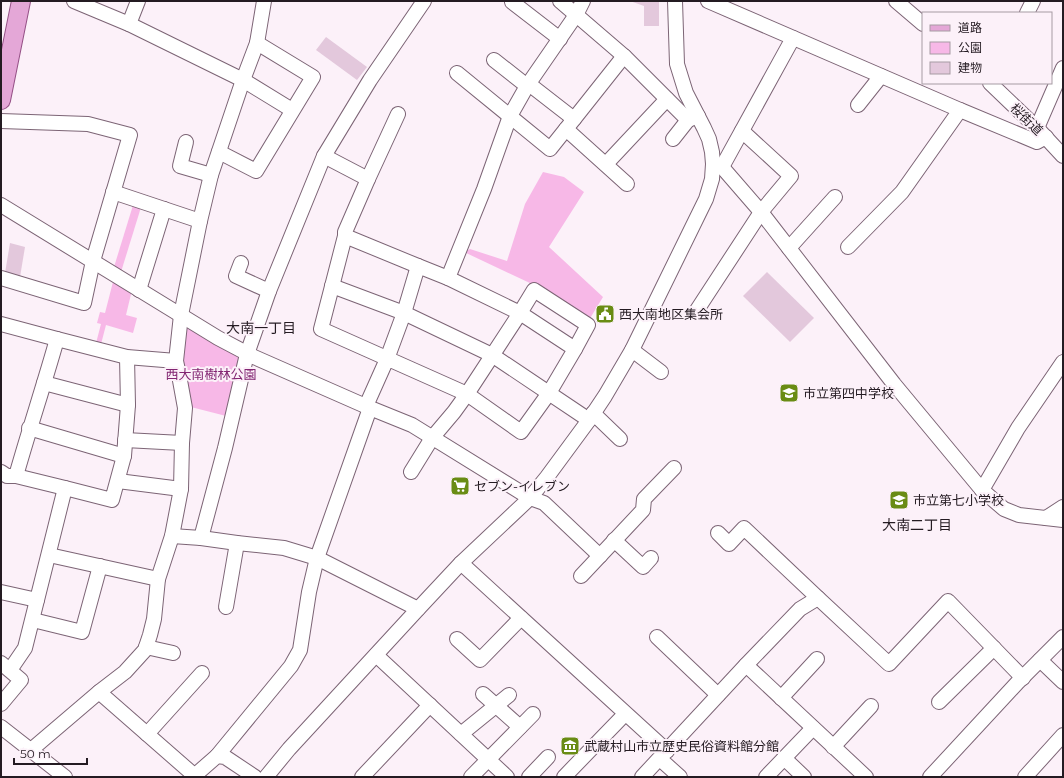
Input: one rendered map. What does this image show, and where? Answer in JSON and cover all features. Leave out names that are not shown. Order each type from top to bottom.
[{"type":"main road","points":[[1,100],[21,1]]},
{"type":"street","points":[[74,1],[129,24],[243,80],[292,110]]},
{"type":"street","points":[[129,24],[138,1]]},
{"type":"street","points":[[31,750],[99,692],[125,672],[145,650],[150,635],[154,619],[158,579],[172,536],[181,489],[184,408],[176,361],[181,315],[211,174],[257,43],[264,1]]},
{"type":"street","points":[[201,538],[221,465],[247,354],[269,291],[324,156],[370,80],[424,1]]},
{"type":"street","points":[[560,1],[624,56],[667,99],[693,118],[709,139],[712,152],[718,165],[761,212],[894,384],[982,490],[1004,509],[1020,515],[1063,520]]},
{"type":"street","points":[[448,278],[484,189],[510,116],[528,85],[576,15],[583,1]]},
{"type":"street","points":[[675,1],[677,64],[693,118]]},
{"type":"street","points":[[708,1],[1036,142],[1042,133],[1063,68]]},
{"type":"street","points":[[896,1],[922,23]]},
{"type":"street","points":[[1028,12],[1033,1]]},
{"type":"street","points":[[512,2],[560,39]]},
{"type":"street","points":[[266,777],[289,749],[461,563],[530,498],[591,417],[632,350],[706,199],[718,165],[742,131],[793,38]]},
{"type":"street","points":[[219,152],[256,171],[313,77],[257,43]]},
{"type":"street","points":[[456,73],[550,149],[624,56]]},
{"type":"street","points":[[494,60],[528,85],[570,124],[606,164],[627,184]]},
{"type":"street","points":[[858,105],[881,76]]},
{"type":"street","name":"桜街道","points":[[993,84],[1063,156]]},
{"type":"street","points":[[606,164],[667,99]]},
{"type":"street","points":[[848,247],[902,192],[960,110]]},
{"type":"street","points":[[398,114],[345,232],[346,236],[321,329],[466,394],[521,432],[549,393],[588,325],[534,290],[520,313],[492,354],[466,394],[454,412],[432,438],[411,472]]},
{"type":"street","points":[[674,139],[693,118]]},
{"type":"street","points":[[1,122],[88,124],[130,135],[93,261],[84,303],[1,278]]},
{"type":"street","points":[[697,310],[761,212],[791,176],[742,131]]},
{"type":"street","points":[[186,142],[180,166],[211,174]]},
{"type":"street","points":[[324,156],[368,179]]},
{"type":"street","points":[[113,192],[200,221]]},
{"type":"street","points":[[789,248],[835,197]]},
{"type":"street","points":[[1,205],[218,338],[247,354],[412,425],[530,498],[544,503],[600,556]]},
{"type":"street","points":[[139,290],[164,209]]},
{"type":"street","points":[[346,236],[448,278],[520,313],[575,349]]},
{"type":"street","points":[[241,263],[236,276],[269,291]]},
{"type":"street","points":[[99,692],[194,777],[217,756],[291,666],[300,650],[309,592],[317,558],[368,407],[404,313],[418,266]]},
{"type":"street","points":[[332,286],[404,313],[492,354],[549,393],[591,417],[620,439]]},
{"type":"street","points":[[1,324],[128,357],[176,361]]},
{"type":"street","points":[[16,476],[57,339]]},
{"type":"street","points":[[632,350],[661,372]]},
{"type":"street","points":[[1,472],[7,476],[16,476],[112,500],[124,456],[128,405],[128,357]]},
{"type":"street","points":[[982,490],[1018,428],[1063,362]]},
{"type":"street","points":[[44,383],[128,405]]},
{"type":"street","points":[[30,428],[124,456]]},
{"type":"street","points":[[125,440],[182,443]]},
{"type":"street","points":[[581,576],[643,510],[644,499],[674,468]]},
{"type":"street","points":[[118,481],[181,489]]},
{"type":"street","points":[[1,704],[21,680],[5,667],[25,648],[65,488]]},
{"type":"street","points":[[1046,518],[1063,507]]},
{"type":"street","points":[[718,533],[729,544],[744,528],[889,664],[948,601],[1023,678]]},
{"type":"street","points":[[172,536],[284,548],[317,558],[418,609]]},
{"type":"street","points":[[614,540],[643,567],[651,558]]},
{"type":"street","points":[[226,607],[237,543]]},
{"type":"street","points":[[49,555],[158,579]]},
{"type":"street","points":[[461,563],[625,714],[663,755],[680,777]]},
{"type":"street","points":[[33,620],[82,632],[100,566]]},
{"type":"street","points":[[1,592],[37,600]]},
{"type":"street","points":[[642,777],[800,609],[818,598]]},
{"type":"street","points":[[457,638],[480,660],[521,618]]},
{"type":"street","points":[[930,777],[1063,636]]},
{"type":"street","points":[[657,637],[718,695]]},
{"type":"street","points":[[146,647],[173,653]]},
{"type":"street","points":[[940,702],[994,648]]},
{"type":"street","points":[[376,655],[507,777]]},
{"type":"street","points":[[781,698],[817,659]]},
{"type":"street","points":[[1040,660],[1063,682]]},
{"type":"street","points":[[746,665],[866,777]]},
{"type":"street","points":[[146,734],[202,673]]},
{"type":"street","points":[[484,694],[520,727]]},
{"type":"street","points":[[461,734],[509,695]]},
{"type":"street","points":[[362,777],[430,705]]},
{"type":"street","points":[[833,747],[871,706]]},
{"type":"street","points":[[471,777],[533,714]]},
{"type":"street","points":[[564,777],[625,714]]},
{"type":"street","points":[[1,727],[65,777]]},
{"type":"street","points":[[766,777],[813,728]]},
{"type":"street","points":[[1032,774],[1063,735]]},
{"type":"street","points":[[217,756],[225,756],[255,777]]},
{"type":"street","points":[[529,777],[548,757]]},
{"type":"street","points":[[784,758],[804,777]]},
{"type":"green space","points":[[543,172],[564,177],[584,192],[549,247],[603,297],[589,320],[532,284],[464,252],[470,249],[507,261],[525,204]]},
{"type":"green space","points":[[134,202],[142,204],[121,272],[114,267]]},
{"type":"green space","points":[[114,278],[132,290],[126,315],[137,318],[133,333],[106,325],[100,348],[95,347],[101,324],[97,323],[100,312],[105,313]]},
{"type":"green space","name":"西大南樹林公園","points":[[181,324],[243,360],[230,417],[187,406],[180,339]]},
{"type":"building","points":[[630,1],[659,1],[659,26],[644,26],[644,6]]},
{"type":"building","points":[[326,37],[367,67],[357,80],[316,50]]},
{"type":"building","points":[[10,243],[25,247],[20,277],[5,273]]},
{"type":"building","points":[[767,272],[814,318],[790,342],[743,296]]},
{"type":"building","points":[[604,304],[612,310],[603,323],[597,319],[602,310],[600,309]]},
{"type":"place","name":"西大南地区集会所","points":[[605,314]]},
{"type":"place","name":"市立第四中学校","points":[[789,393]]},
{"type":"place","name":"セブン-イレブン","points":[[460,486]]},
{"type":"place","name":"市立第七小学校","points":[[899,500]]},
{"type":"place","name":"武蔵村山市立歴史民俗資料館分館","points":[[570,746]]},
{"type":"district","name":"大南一丁目","points":[[261,328]]},
{"type":"district","name":"大南二丁目","points":[[917,525]]}]
